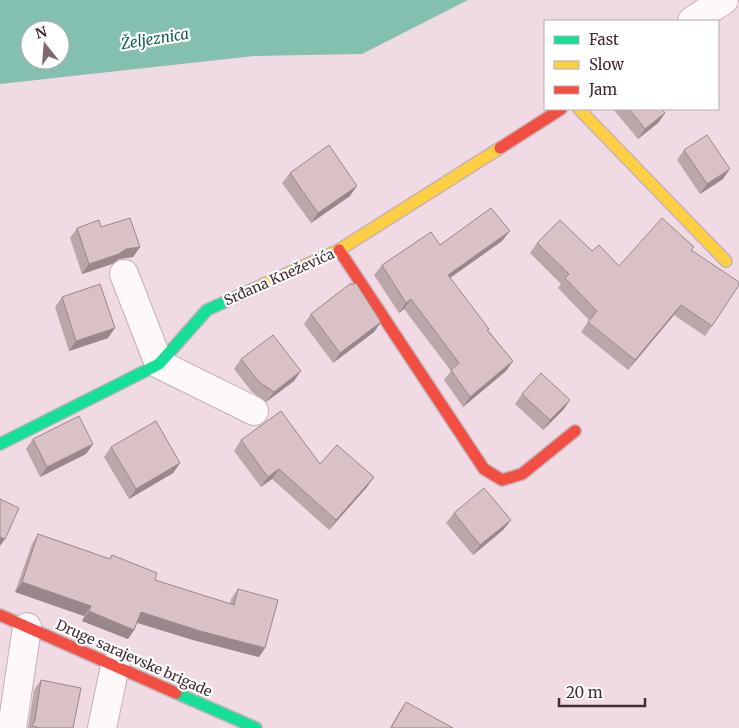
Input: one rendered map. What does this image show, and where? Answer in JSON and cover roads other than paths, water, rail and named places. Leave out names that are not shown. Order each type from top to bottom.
[{"type":"street","points":[[694,20],[724,0]]},
{"type":"street","name":"Srđana Kneževića","points":[[0,444],[159,364],[207,310],[340,250],[559,110]]},
{"type":"street","points":[[580,110],[726,261]]},
{"type":"street","points":[[340,250],[484,469],[502,480],[522,474],[575,431]]},
{"type":"street","points":[[124,274],[159,364],[254,411]]},
{"type":"street","name":"Druge sarajevske brigade","points":[[0,615],[256,728]]},
{"type":"street","points":[[12,728],[27,627]]},
{"type":"street","points":[[102,728],[115,666]]},
{"type":"water","name":"Željeznica","points":[[0,0],[468,0],[362,54],[254,56],[0,84]]}]
